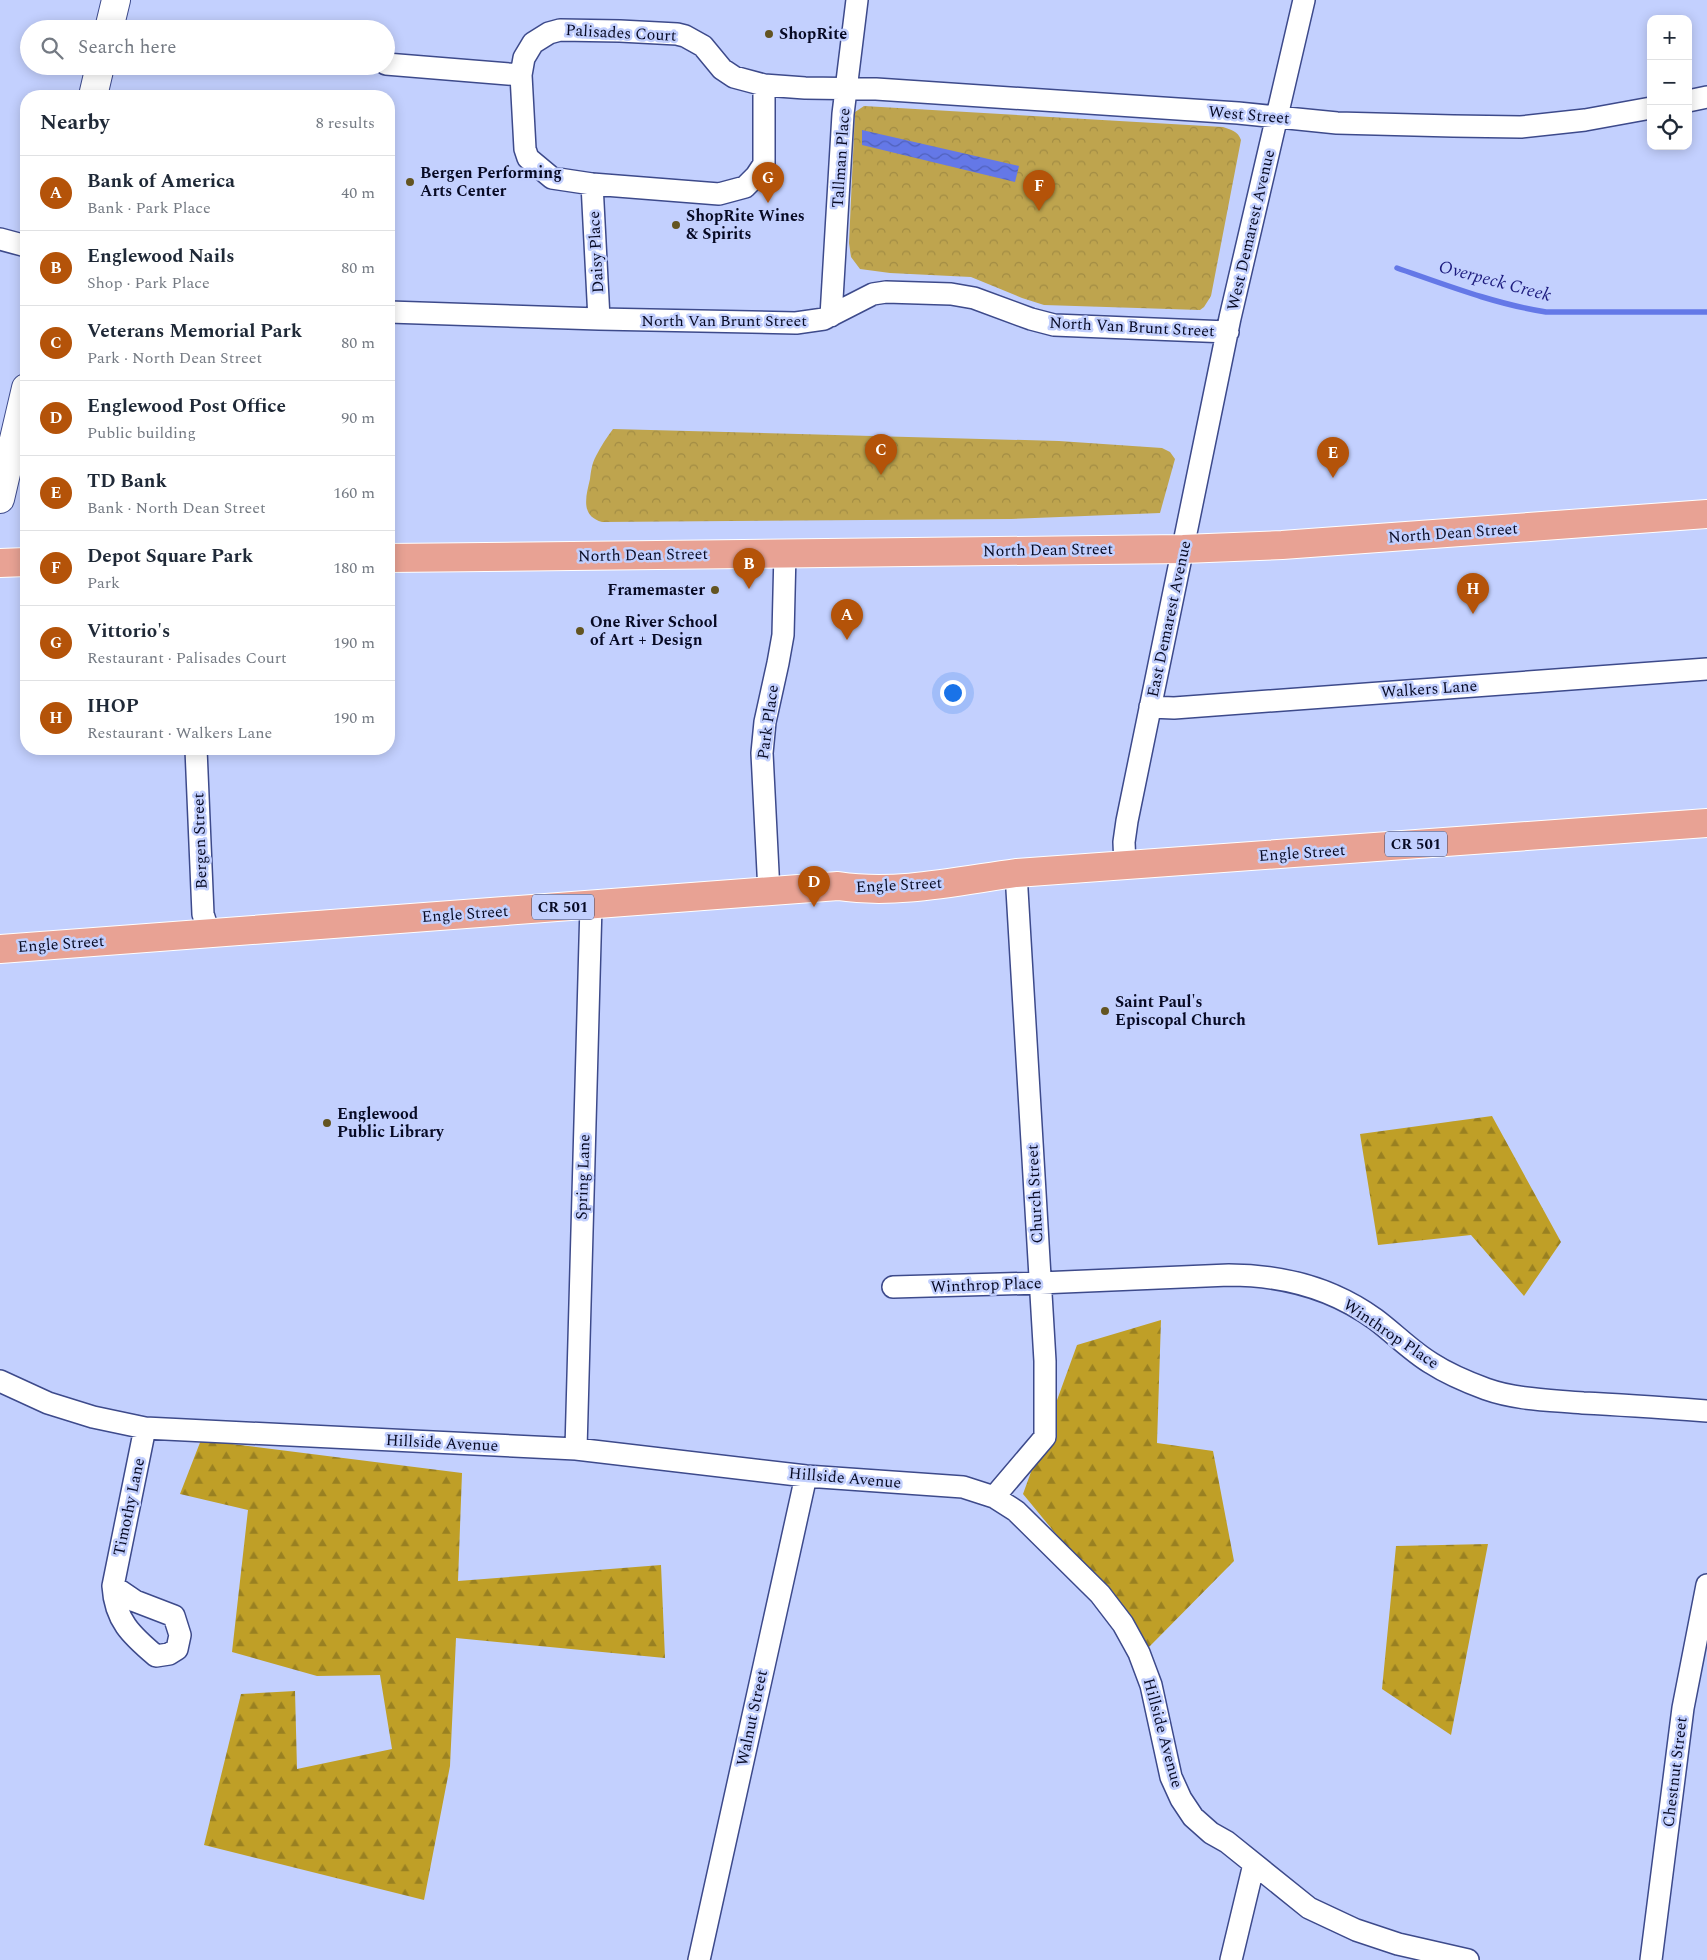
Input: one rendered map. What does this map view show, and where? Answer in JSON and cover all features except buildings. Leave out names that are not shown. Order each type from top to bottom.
[{"type":"main road","points":[[111,20],[114,0]]},
{"type":"main road","points":[[94,90],[98,75]]},
{"type":"main road","points":[[0,498],[20,413]]},
{"type":"main road","name":"North Dean Street","points":[[395,558],[1183,549],[1282,545],[1707,514]]},
{"type":"main road","points":[[0,563],[20,562]]},
{"type":"main road","name":"Engle Street","points":[[0,948],[838,886],[864,890],[916,887],[1016,873],[1707,823]]},
{"type":"street","name":"Tallman Place","points":[[831,316],[846,89],[857,0]]},
{"type":"street","name":"West Demarest Avenue","points":[[1219,372],[1304,0]]},
{"type":"street","name":"Palisades Court","points":[[574,30],[620,31],[685,36],[703,46],[722,69],[734,77],[764,85],[764,164],[745,187],[719,194],[592,184],[552,178],[528,158],[523,136],[521,75],[524,58],[533,43],[549,33],[574,30]]},
{"type":"street","points":[[395,65],[521,75]]},
{"type":"street","name":"West Street","points":[[764,85],[1219,112],[1337,123],[1521,127],[1585,120],[1647,109]]},
{"type":"street","points":[[1692,100],[1707,97]]},
{"type":"street","name":"Daisy Place","points":[[592,184],[600,320]]},
{"type":"street","points":[[0,239],[20,244]]},
{"type":"street","name":"North Van Brunt Street","points":[[395,312],[600,320],[796,323],[816,321],[831,316],[866,297],[879,293],[951,294],[974,298],[1031,319],[1054,325],[1228,332]]},
{"type":"street","name":"East Demarest Avenue","points":[[1125,866],[1126,829],[1219,372]]},
{"type":"street","name":"Park Place","points":[[769,892],[762,753],[765,722],[782,635],[785,552]]},
{"type":"street","name":"Walkers Lane","points":[[1150,707],[1184,707],[1707,669]]},
{"type":"street","name":"Bergen Street","points":[[196,755],[203,914],[209,933]]},
{"type":"street","name":"Church Street","points":[[994,1497],[1045,1437],[1045,1361],[1016,873]]},
{"type":"street","name":"Spring Lane","points":[[576,1449],[591,905]]},
{"type":"street","name":"Winthrop Place","points":[[893,1287],[1229,1275],[1249,1275],[1286,1280],[1317,1288],[1346,1302],[1374,1319],[1431,1364],[1458,1378],[1488,1390],[1522,1398],[1707,1411]]},
{"type":"street","name":"Hillside Avenue","points":[[0,1381],[48,1403],[93,1417],[145,1428],[576,1449],[806,1476],[963,1487],[994,1497],[1016,1511],[1100,1594],[1123,1624],[1139,1653],[1151,1685],[1171,1777],[1181,1799],[1193,1817],[1211,1833],[1227,1842],[1310,1908],[1356,1930],[1398,1944],[1468,1960]]},
{"type":"street","name":"Timothy Lane","points":[[113,1586],[145,1428]]},
{"type":"street","name":"Walnut Street","points":[[699,1960],[806,1476]]},
{"type":"street","name":"Chestnut Street","points":[[1651,1960],[1683,1708],[1707,1585]]},
{"type":"street","points":[[1231,1960],[1254,1864]]},
{"type":"green space","points":[[864,106],[1223,127],[1234,131],[1241,140],[1211,296],[1200,310],[1044,305],[971,277],[890,273],[860,269],[851,257],[849,243],[855,112]]},
{"type":"green space","points":[[613,429],[1059,441],[1162,448],[1170,452],[1175,459],[1160,513],[1011,519],[602,522],[590,515],[587,510],[586,498],[594,461]]},
{"type":"green space","points":[[1492,1116],[1561,1242],[1524,1296],[1471,1235],[1378,1245],[1360,1134]]},
{"type":"green space","points":[[1161,1320],[1157,1443],[1213,1451],[1234,1561],[1149,1647],[1023,1494],[1077,1345]]},
{"type":"green space","points":[[201,1440],[462,1473],[458,1581],[661,1565],[665,1658],[456,1638],[450,1766],[424,1900],[204,1845],[241,1694],[295,1691],[297,1769],[392,1749],[380,1675],[317,1676],[232,1652],[248,1510],[180,1494]]},
{"type":"green space","points":[[1488,1544],[1451,1735],[1382,1689],[1396,1546]]},
{"type":"water","points":[[862,130],[1019,166],[1015,182],[862,145]]},
{"type":"waterway","name":"Overpeck Creek","points":[[1397,268],[1489,299],[1546,312],[1707,312]]},
{"type":"place","name":"ShopRite","points":[[769,34]]},
{"type":"place","name":"Bergen Performing Arts Center","points":[[410,182]]},
{"type":"place","name":"Vittorio's","points":[[768,203]]},
{"type":"place","name":"Depot Square Park","points":[[1039,211]]},
{"type":"place","name":"ShopRite Wines & Spirits","points":[[676,225]]},
{"type":"place","name":"Veterans Memorial Park","points":[[881,475]]},
{"type":"place","name":"TD Bank","points":[[1333,478]]},
{"type":"place","name":"Englewood Nails","points":[[749,589]]},
{"type":"place","name":"Framemaster","points":[[715,590]]},
{"type":"place","name":"IHOP","points":[[1473,614]]},
{"type":"place","name":"One River School of Art + Design","points":[[580,631]]},
{"type":"place","name":"Bank of America","points":[[847,640]]},
{"type":"place","name":"Englewood Post Office","points":[[814,907]]},
{"type":"place","name":"Saint Paul's Episcopal Church","points":[[1105,1011]]},
{"type":"place","name":"Englewood Public Library","points":[[327,1123]]}]
